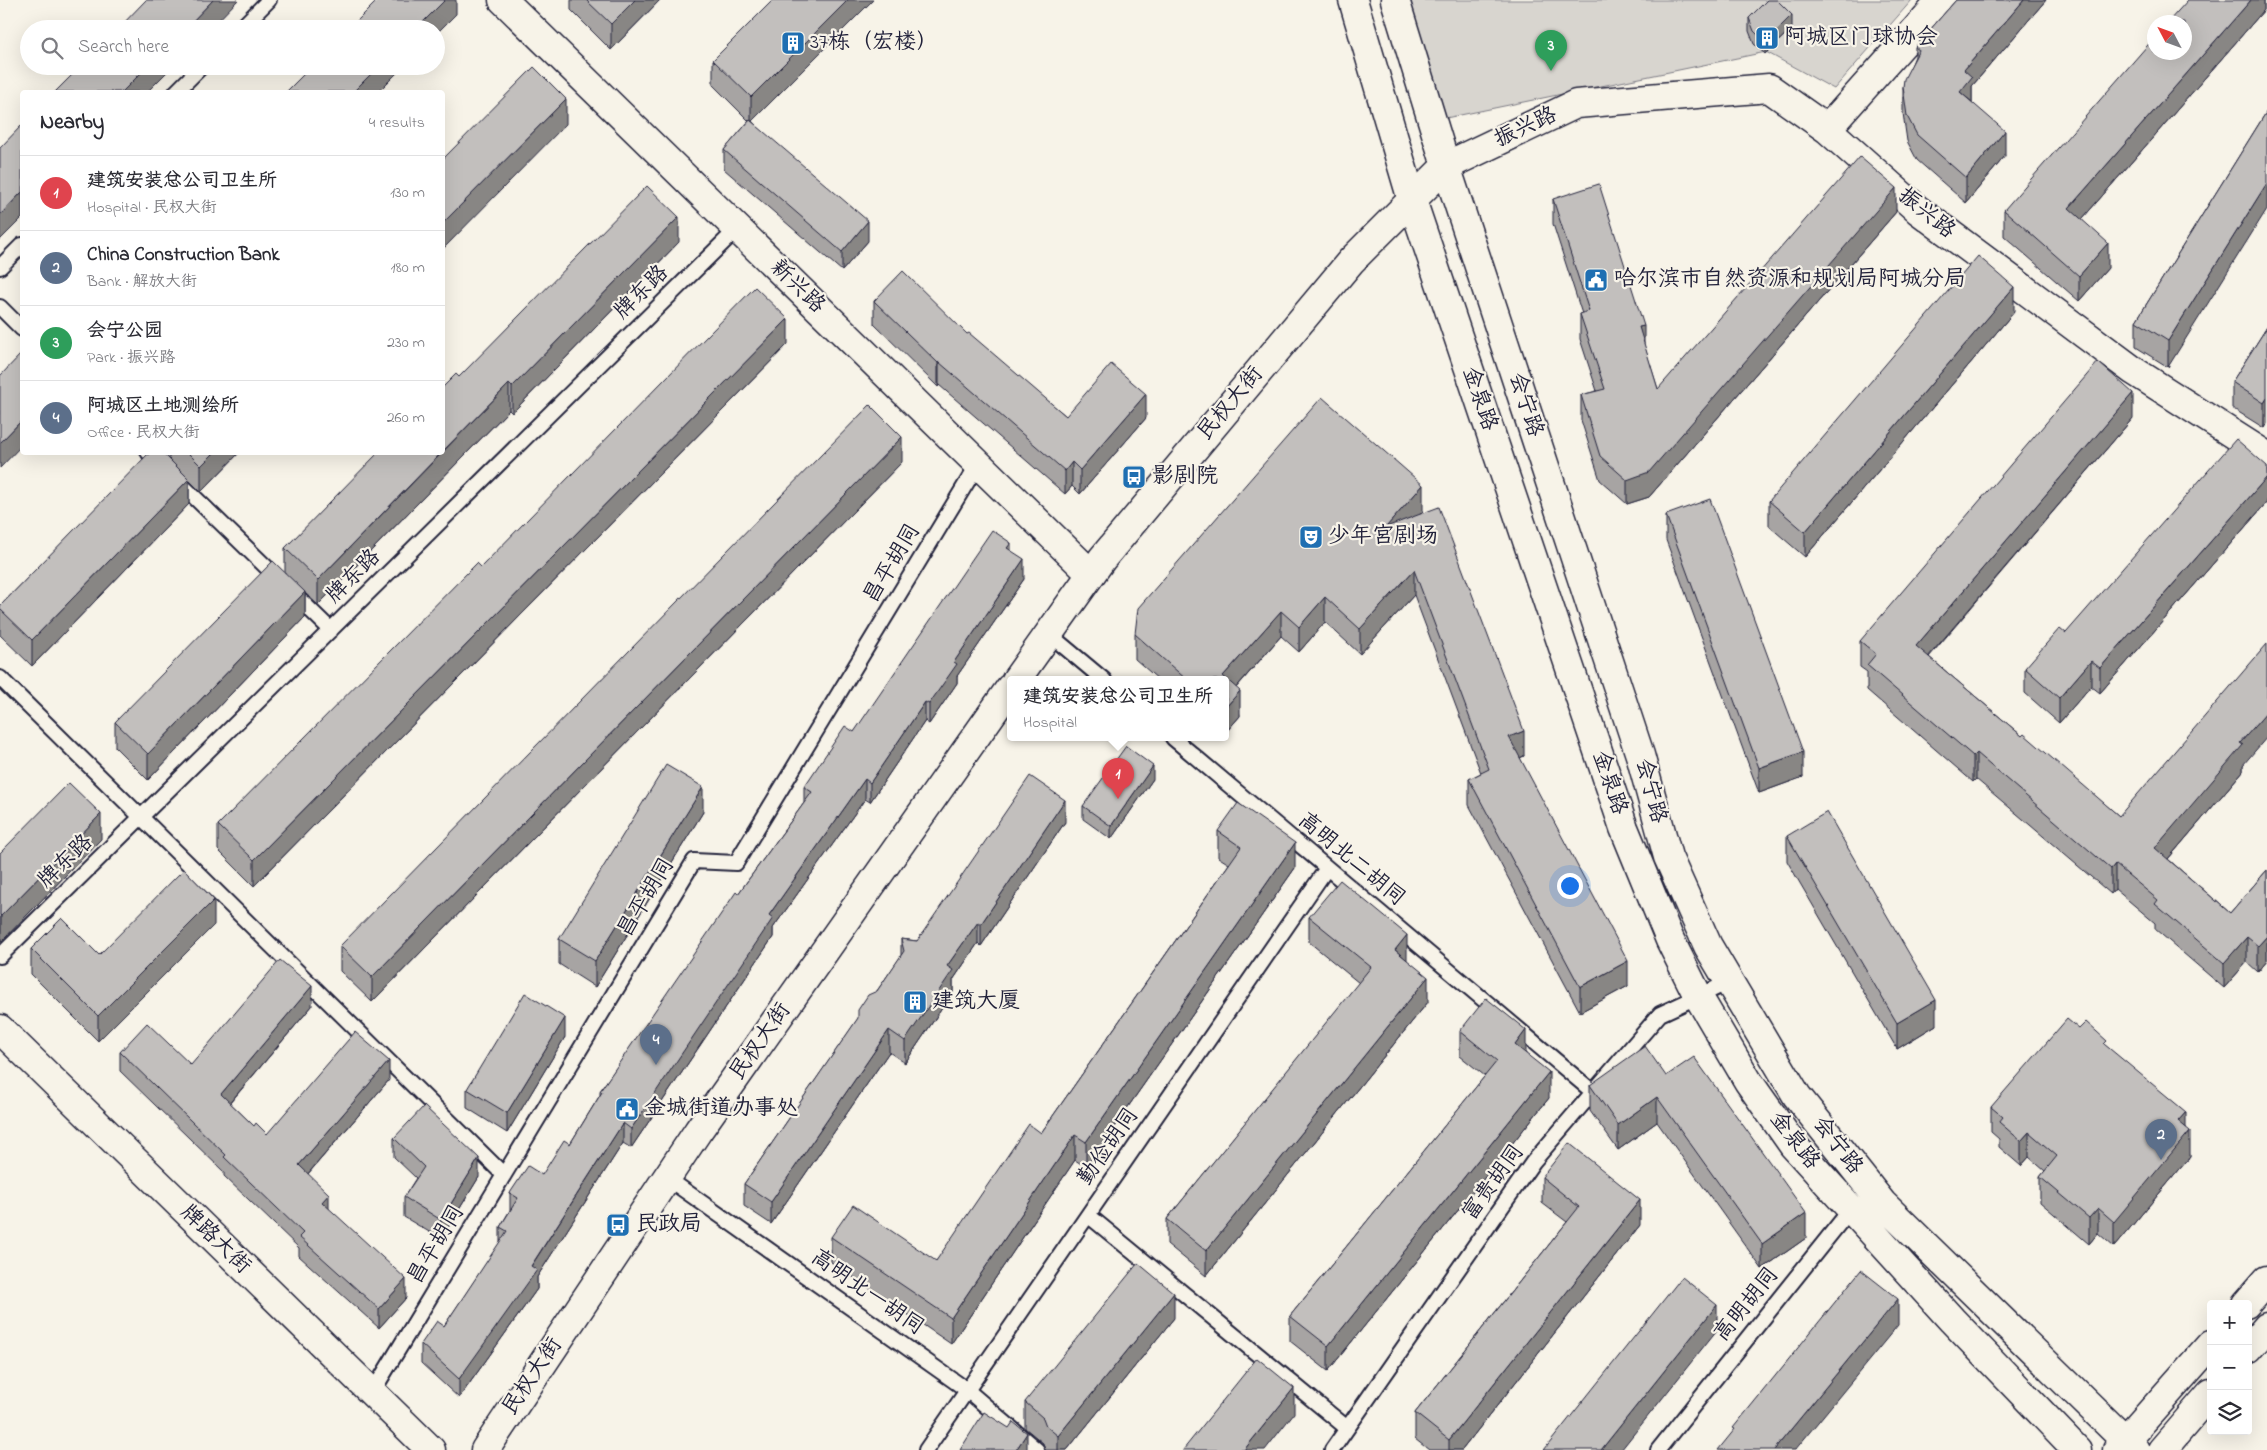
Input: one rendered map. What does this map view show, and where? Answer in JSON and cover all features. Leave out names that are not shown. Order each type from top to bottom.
[{"type":"street","name":"新兴路","points":[[502,0],[1091,574]]},
{"type":"street","name":"金泉路","points":[[1352,0],[1412,200],[1624,828],[1670,940],[1698,996],[1748,1081],[1782,1129],[1850,1210],[2077,1450]]},
{"type":"street","name":"会宁路","points":[[1395,0],[1446,166],[1640,755],[1668,857],[1708,946],[1797,1096],[1882,1203],[2126,1447]]},
{"type":"street","points":[[1828,129],[1942,0]]},
{"type":"street","name":"振兴路","points":[[1446,166],[1576,104],[1769,88],[1828,129],[1918,210],[2134,371],[2267,456]]},
{"type":"street","name":"民权大街","points":[[1019,676],[1091,574],[1351,261],[1446,166]]},
{"type":"street","name":"民权大街","points":[[485,1450],[667,1178],[1007,692]]},
{"type":"street","name":"牌路大街","points":[[0,1029],[431,1450]]},
{"type":"street","points":[[2250,1300],[2267,1280]]},
{"type":"street","points":[[2251,1345],[2267,1327]]},
{"type":"street","points":[[2126,1447],[2210,1345]]},
{"type":"street","points":[[2162,1450],[2207,1398]]},
{"type":"lane","points":[[249,20],[269,0]]},
{"type":"lane","points":[[178,90],[193,75]]},
{"type":"lane","name":"牌东路","points":[[0,956],[737,229]]},
{"type":"lane","points":[[0,267],[20,247]]},
{"type":"lane","points":[[0,308],[20,328]]},
{"type":"lane","points":[[151,455],[330,630]]},
{"type":"lane","name":"昌平胡同","points":[[372,1393],[694,861],[736,863],[978,464]]},
{"type":"lane","points":[[1049,634],[1099,676]]},
{"type":"lane","points":[[0,678],[504,1175]]},
{"type":"lane","name":"高明北二胡同","points":[[1177,741],[1593,1092]]},
{"type":"lane","name":"勤俭胡同","points":[[926,1450],[1327,868]]},
{"type":"lane","name":"富贵胡同","points":[[1332,1450],[1533,1162],[1660,1014],[1729,982]]},
{"type":"lane","name":"高明北一胡同","points":[[667,1178],[967,1390],[1037,1450]]},
{"type":"lane","name":"高明胡同","points":[[1658,1450],[1869,1186]]},
{"type":"lane","points":[[1088,1215],[1347,1428]]},
{"type":"shaded area","points":[[1406,0],[1912,0],[1834,89],[1766,52],[1441,119]]},
{"type":"building","points":[[146,0],[213,0],[194,20],[127,20]]},
{"type":"building","points":[[378,0],[445,0],[425,20],[358,20]]},
{"type":"building","points":[[586,0],[635,0],[611,24]]},
{"type":"building","points":[[773,0],[848,0],[751,97],[713,60]]},
{"type":"building","points":[[1767,0],[1777,0],[1792,15],[1765,42],[1754,31],[1749,18]]},
{"type":"building","points":[[1956,0],[2024,0],[1964,70],[1972,77],[1960,92],[2005,131],[1966,178],[1917,135],[1907,116],[1903,87],[1904,79],[1919,50],[1915,47]]},
{"type":"building","points":[[2188,0],[2251,0],[2069,208],[2108,243],[2079,276],[2004,210],[2147,46],[2147,60],[2192,60],[2192,15],[2174,15]]},
{"type":"building","points":[[534,67],[566,99],[445,221],[445,157]]},
{"type":"building","points":[[72,75],[139,75],[124,90],[57,90]]},
{"type":"building","points":[[303,75],[370,75],[355,90],[288,90]]},
{"type":"building","points":[[2267,111],[2267,183],[2168,341],[2136,321]]},
{"type":"building","points":[[750,120],[868,221],[842,252],[724,150]]},
{"type":"building","points":[[20,127],[20,194],[0,215],[0,148]]},
{"type":"building","points":[[1860,157],[1896,188],[1649,472],[1627,480],[1600,456],[1581,395],[1605,389],[1580,314],[1589,311],[1553,199],[1599,184],[1644,326],[1639,327],[1658,389]]},
{"type":"building","points":[[647,186],[679,217],[512,387],[509,384],[445,449],[445,385],[456,374],[459,377]]},
{"type":"building","points":[[1978,256],[2014,287],[1805,532],[1769,501]]},
{"type":"building","points":[[903,271],[967,334],[969,333],[1066,416],[1111,364],[1146,394],[1080,470],[1072,462],[1065,471],[938,363],[874,301]]},
{"type":"building","points":[[755,287],[788,319],[254,860],[218,825],[477,563],[481,567]]},
{"type":"building","points":[[2267,327],[2267,398],[2264,403],[2232,382]]},
{"type":"building","points":[[20,355],[20,422],[0,443],[0,376]]},
{"type":"building","points":[[2098,362],[2133,393],[1916,646],[2022,736],[2024,734],[2119,816],[2267,644],[2267,712],[2240,743],[2243,745],[2155,848],[2230,913],[2267,870],[2267,936],[2258,946],[2247,937],[2224,963],[2155,904],[2158,900],[2115,864],[2111,869],[1976,753],[1973,756],[1867,665],[1876,654],[1860,641]]},
{"type":"building","points":[[1322,397],[1423,485],[1386,527],[1439,507],[1524,731],[1509,737],[1628,961],[1580,987],[1469,779],[1489,769],[1414,570],[1360,629],[1325,597],[1299,627],[1281,611],[1223,676],[1182,676],[1135,634],[1138,608]]},
{"type":"building","points":[[870,405],[902,437],[372,977],[340,946]]},
{"type":"building","points":[[2236,439],[2267,466],[2267,477],[2100,668],[2091,661],[2059,698],[2025,668],[2060,628],[2066,633]]},
{"type":"building","points":[[147,455],[165,455],[189,479],[32,640],[0,609],[0,606]]},
{"type":"building","points":[[190,455],[212,455],[201,466]]},
{"type":"building","points":[[376,455],[439,455],[318,580],[285,548]]},
{"type":"building","points":[[1710,499],[1803,752],[1759,768],[1666,515]]},
{"type":"building","points":[[992,530],[1011,543],[1007,548],[1024,559],[954,662],[957,664],[929,704],[925,702],[870,783],[865,779],[769,915],[773,918],[631,1129],[623,1123],[531,1266],[537,1270],[459,1379],[421,1344],[437,1321],[444,1326],[507,1231],[500,1227],[518,1198],[510,1193],[528,1166],[542,1175],[564,1140],[570,1144],[602,1092],[600,1091],[736,892],[738,894],[812,792],[804,787],[845,726],[854,732]]},
{"type":"building","points":[[273,561],[305,592],[148,754],[115,722]]},
{"type":"building","points":[[1229,681],[1240,691],[1229,704]]},
{"type":"building","points":[[1126,746],[1153,766],[1111,826],[1083,806]]},
{"type":"building","points":[[666,765],[703,787],[595,961],[559,939]]},
{"type":"building","points":[[1030,776],[1065,800],[981,924],[978,922],[947,966],[953,970],[905,1041],[889,1030],[771,1202],[744,1184],[858,1018],[858,1010],[868,995],[877,991],[904,951],[901,939],[917,941]]},
{"type":"building","points":[[69,783],[101,814],[1,916],[0,853]]},
{"type":"building","points":[[1238,803],[1295,843],[1086,1142],[1075,1135],[951,1318],[831,1237],[853,1205],[936,1261],[1029,1124],[1041,1133],[1241,847],[1218,831]]},
{"type":"building","points":[[1827,812],[1936,1000],[1897,1023],[1787,836]]},
{"type":"building","points":[[184,869],[214,900],[98,1016],[31,949],[62,918],[99,955]]},
{"type":"building","points":[[1340,880],[1407,935],[1395,950],[1428,977],[1206,1251],[1167,1219],[1371,967],[1309,917]]},
{"type":"building","points":[[280,960],[312,986],[221,1094],[254,1126],[256,1123],[267,1134],[355,1032],[389,1061],[299,1165],[329,1194],[322,1202],[406,1279],[379,1309],[299,1237],[303,1233],[224,1157],[226,1155],[120,1052],[147,1023],[191,1065]]},
{"type":"building","points":[[525,993],[565,1018],[507,1113],[467,1089]]},
{"type":"building","points":[[1486,998],[1526,1030],[1515,1045],[1549,1072],[1328,1346],[1290,1316],[1497,1061],[1460,1031]]},
{"type":"building","points":[[2067,1019],[2079,1029],[2086,1022],[2107,1041],[2104,1044],[2186,1112],[2178,1121],[2190,1131],[2114,1222],[2098,1208],[2089,1218],[2040,1177],[2057,1156],[2029,1132],[2021,1141],[1999,1122],[2003,1117],[1991,1107]]},
{"type":"building","points":[[1645,1046],[1666,1076],[1694,1057],[1806,1213],[1762,1244],[1657,1097],[1618,1125],[1590,1085]]},
{"type":"building","points":[[424,1106],[479,1158],[441,1220],[404,1197],[424,1167],[394,1138]]},
{"type":"building","points":[[1569,1143],[1640,1200],[1449,1440],[1415,1413],[1579,1207],[1542,1177]]},
{"type":"building","points":[[1138,1263],[1174,1293],[1058,1436],[1046,1426],[1043,1418],[1025,1402]]},
{"type":"building","points":[[1861,1270],[1898,1299],[1774,1450],[1718,1450],[1735,1429],[1733,1428]]},
{"type":"building","points":[[1682,1277],[1717,1305],[1601,1450],[1544,1450]]},
{"type":"building","points":[[1257,1358],[1294,1388],[1244,1450],[1183,1450]]},
{"type":"building","points":[[984,1412],[1009,1428],[1013,1422],[1027,1433],[1016,1450],[960,1450]]},
{"type":"place","name":"阿城区门球协会","points":[[1767,38]]},
{"type":"place","name":"37栋（宏楼）","points":[[793,43]]},
{"type":"place","name":"会宁公园","points":[[1551,71]]},
{"type":"place","name":"哈尔滨市自然资源和规划局阿城分局","points":[[1596,280]]},
{"type":"place","name":"影剧院","points":[[1134,477]]},
{"type":"place","name":"少年宫剧场","points":[[1311,537]]},
{"type":"place","name":"建筑安装总公司卫生所","points":[[1118,799]]},
{"type":"place","name":"建筑大厦","points":[[915,1002]]},
{"type":"place","name":"阿城区土地测绘所","points":[[656,1065]]},
{"type":"place","name":"金城街道办事处","points":[[627,1109]]},
{"type":"place","name":"China Construction Bank","points":[[2161,1160]]},
{"type":"place","name":"民政局","points":[[618,1225]]}]
